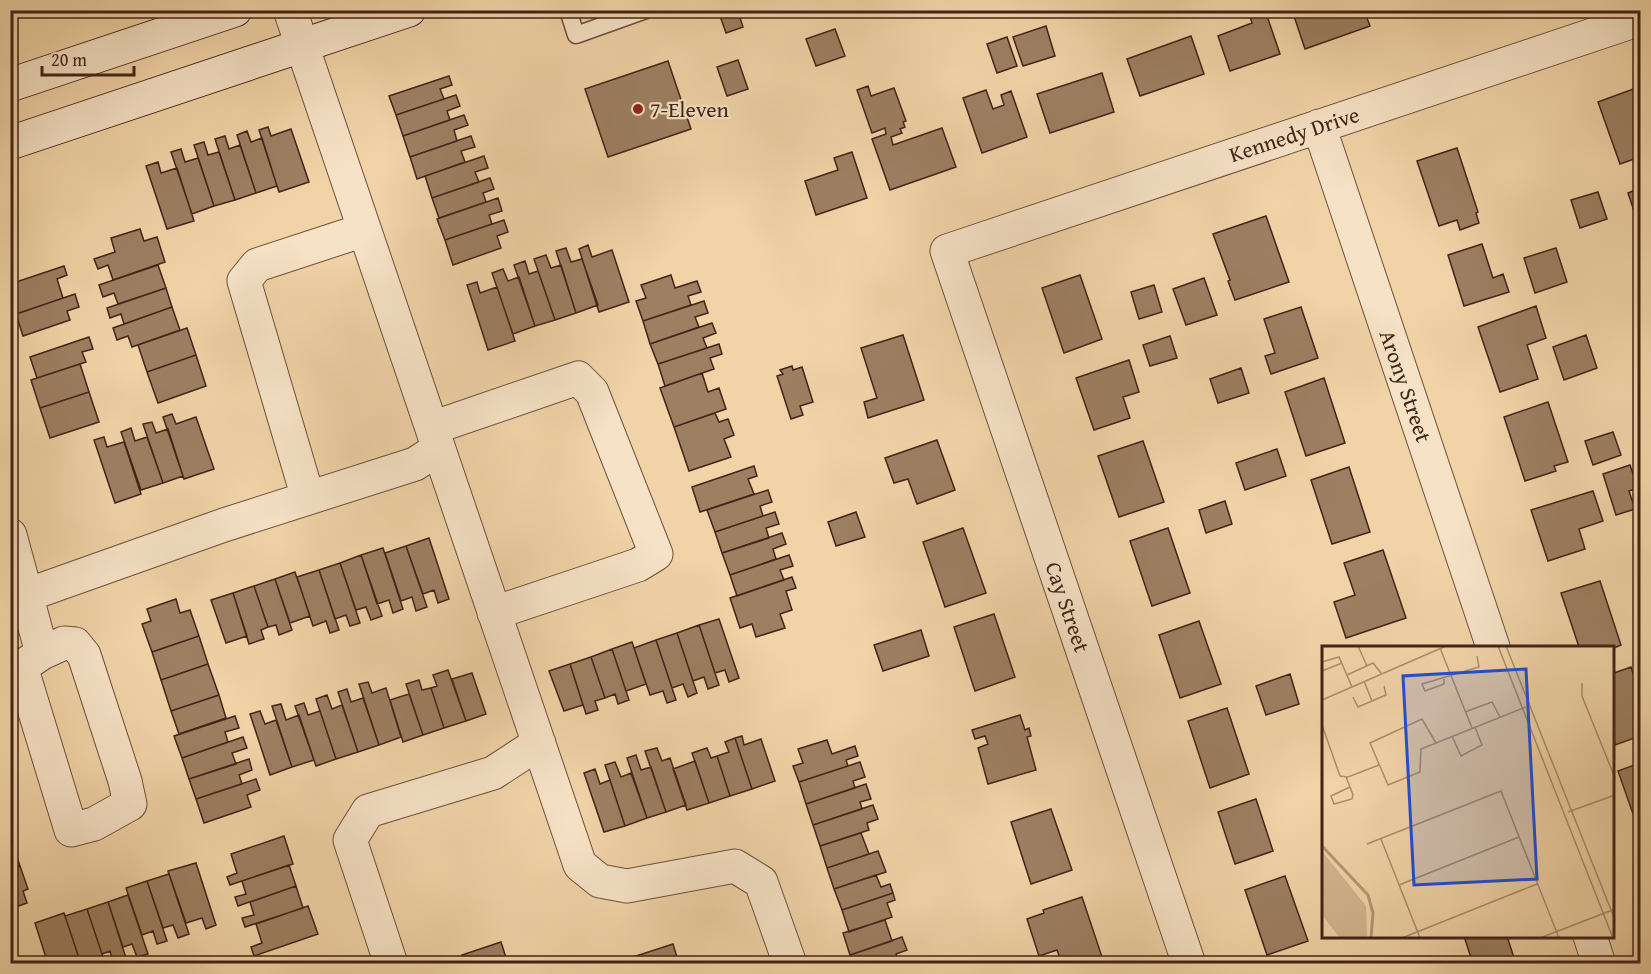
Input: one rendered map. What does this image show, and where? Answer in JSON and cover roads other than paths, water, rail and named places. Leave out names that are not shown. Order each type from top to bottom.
[{"type":"street","points":[[10,85],[235,10]]},
{"type":"street","points":[[290,10],[580,865],[600,881],[627,886],[735,866],[760,882],[790,963]]},
{"type":"street","points":[[10,143],[410,10]]},
{"type":"street","name":"Kennedy Drive","points":[[947,251],[1641,19]]},
{"type":"street","name":"Arony Street","points":[[1318,126],[1493,646]]},
{"type":"street","points":[[308,498],[244,281],[257,265],[364,230]]},
{"type":"street","name":"Cay Street","points":[[947,251],[1189,963]]},
{"type":"street","points":[[19,598],[224,525],[415,464],[435,438],[578,378],[592,392],[656,554],[638,565],[494,613]]},
{"type":"street","points":[[10,535],[19,598],[42,653]]},
{"type":"street","points":[[64,643],[75,644],[84,655],[126,781],[130,804],[94,824],[71,830],[22,673],[23,666],[42,653],[64,643]]},
{"type":"street","points":[[391,963],[350,840],[368,811],[493,773],[539,743]]},
{"type":"street","points":[[1591,938],[1599,963]]},
{"type":"lane","points":[[568,10],[576,35],[646,10]]},
{"type":"place","name":"7-Eleven","points":[[638,109]]}]
